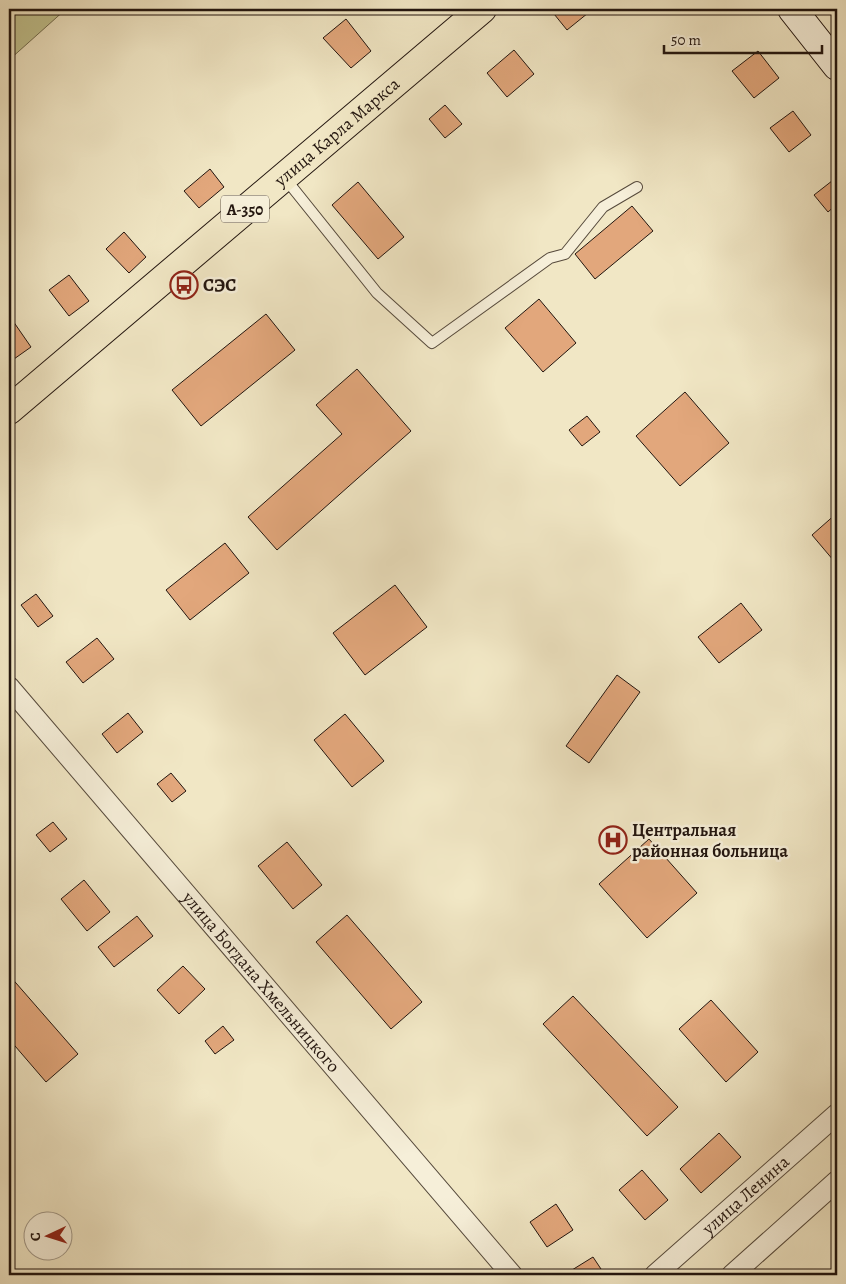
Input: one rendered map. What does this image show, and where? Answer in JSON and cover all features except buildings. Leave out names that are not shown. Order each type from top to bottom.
[{"type":"highway","name":"улица Карла Маркса","points":[[9,410],[482,9]]},
{"type":"street","points":[[792,9],[836,61]]},
{"type":"street","name":"улица Богдана Хмельницкого","points":[[9,687],[512,1275]]},
{"type":"street","name":"улица Ленина","points":[[655,1275],[837,1114]]},
{"type":"street","points":[[732,1275],[837,1182]]},
{"type":"lane","points":[[283,176],[377,293],[432,342],[550,258],[565,254],[604,207],[637,187]]},
{"type":"green space","points":[[9,9],[66,9],[9,60]]},
{"type":"place","name":"СЭС","points":[[184,285]]},
{"type":"place","name":"Центральная районная больница","points":[[613,840]]}]
